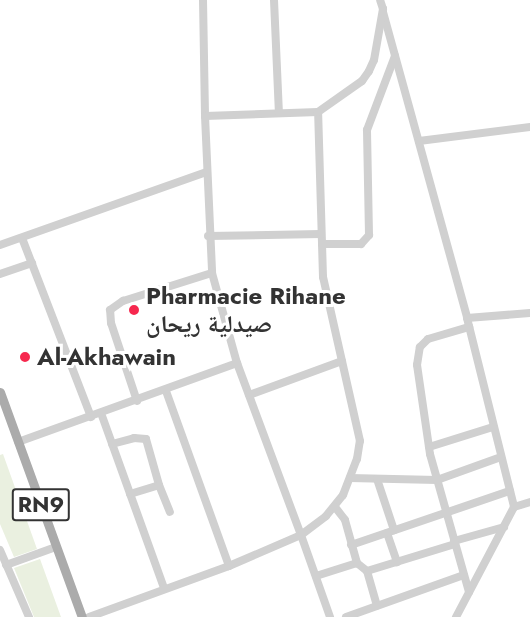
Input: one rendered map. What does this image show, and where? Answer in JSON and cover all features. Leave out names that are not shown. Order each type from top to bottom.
[{"type":"main road","name":"RN9","points":[[0,392],[82,617]]},
{"type":"street","points":[[203,0],[204,116],[208,236],[212,273],[222,317],[237,363],[330,617]]},
{"type":"street","points":[[274,0],[279,113]]},
{"type":"street","points":[[380,0],[468,322],[514,507],[458,616]]},
{"type":"street","points":[[204,116],[318,112],[362,81],[369,71],[374,60],[383,9]]},
{"type":"street","points":[[322,244],[361,244],[369,235],[367,130],[395,56]]},
{"type":"street","points":[[88,617],[229,566],[301,536],[335,507],[350,478],[360,441],[326,290],[321,234],[318,112]]},
{"type":"street","points":[[419,141],[530,127]]},
{"type":"street","points":[[0,245],[206,172]]},
{"type":"street","points":[[208,236],[321,234]]},
{"type":"street","points":[[22,238],[91,417]]},
{"type":"street","points":[[0,274],[32,262]]},
{"type":"street","points":[[137,401],[111,323],[110,310],[123,301],[212,273]]},
{"type":"street","points":[[469,592],[429,447],[418,353],[428,339],[468,322],[530,313]]},
{"type":"street","points":[[249,395],[342,361]]},
{"type":"street","points":[[18,442],[166,391],[237,363]]},
{"type":"street","points":[[166,391],[229,566]]},
{"type":"street","points":[[101,413],[164,588]]},
{"type":"street","points":[[429,447],[493,427]]},
{"type":"street","points":[[112,444],[134,438],[146,439],[159,485],[170,512]]},
{"type":"street","points":[[350,478],[437,480],[501,457]]},
{"type":"street","points":[[377,479],[397,562]]},
{"type":"street","points":[[130,494],[159,485]]},
{"type":"street","points":[[351,545],[510,491]]},
{"type":"street","points":[[514,507],[528,505]]},
{"type":"street","points":[[335,507],[342,512],[357,563],[367,571],[377,606]]},
{"type":"street","points":[[367,571],[504,527]]},
{"type":"street","points":[[6,565],[56,547]]},
{"type":"street","points":[[0,550],[28,617]]},
{"type":"street","points":[[316,576],[357,563]]},
{"type":"street","points":[[346,617],[464,575]]},
{"type":"green space","points":[[3,454],[37,549],[14,557],[0,524],[0,455]]},
{"type":"green space","points":[[40,559],[61,617],[34,617],[14,568]]},
{"type":"place","name":"Pharmacie Rihane صيدلية ريحان","points":[[134,310]]},
{"type":"place","name":"Al-Akhawain","points":[[25,357]]}]
